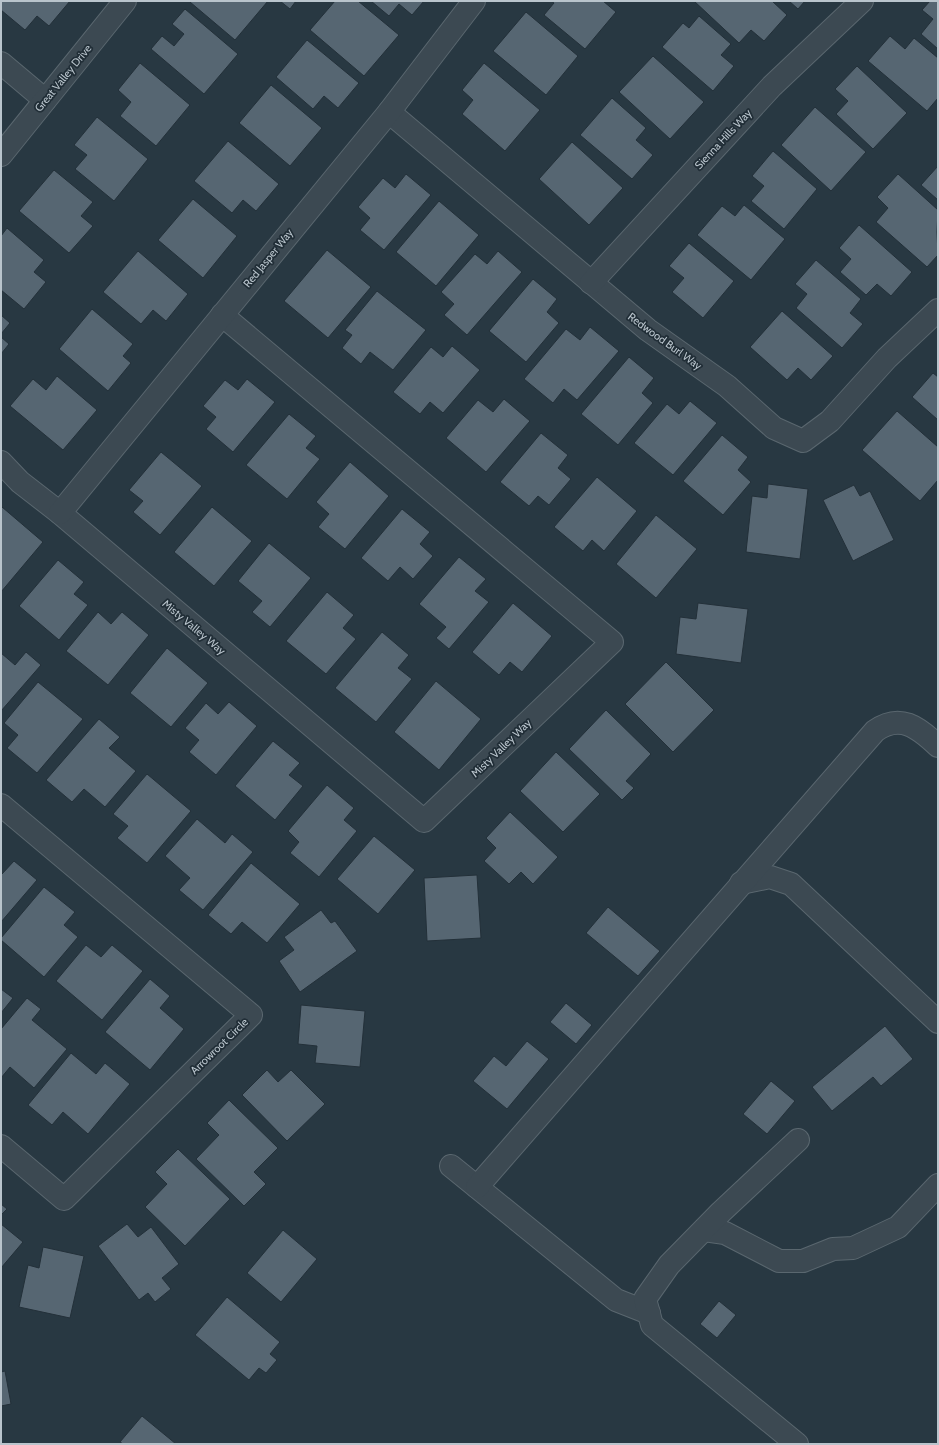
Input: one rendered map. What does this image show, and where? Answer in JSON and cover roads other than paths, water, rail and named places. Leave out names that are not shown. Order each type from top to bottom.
[{"type":"street","name":"Great Valley Drive","points":[[1,155],[124,1]]},
{"type":"street","name":"Red Jasper Way","points":[[60,513],[389,112],[474,1]]},
{"type":"street","name":"Sienna Hills Way","points":[[591,283],[772,86],[862,1]]},
{"type":"street","points":[[1,63],[46,100]]},
{"type":"street","name":"Redwood Burl Way","points":[[389,112],[648,330],[727,386],[774,428],[803,441],[830,421],[887,358],[938,310]]},
{"type":"street","name":"Misty Valley Way","points":[[1,462],[20,482],[60,513],[424,821],[612,642],[222,315]]},
{"type":"street","points":[[477,1187],[875,731],[884,724],[903,722],[925,735],[938,746]]},
{"type":"street","name":"Arrowroot Circle","points":[[1,805],[251,1015],[64,1198],[1,1146]]},
{"type":"street","points":[[741,883],[770,877],[792,884],[938,1022]]},
{"type":"street","points":[[797,1444],[652,1325],[645,1299],[669,1265],[721,1212],[798,1140]]},
{"type":"street","points":[[451,1166],[616,1300],[649,1313]]},
{"type":"street","points":[[704,1230],[725,1233],[779,1261],[803,1261],[833,1249],[853,1248],[898,1227],[938,1185]]}]
